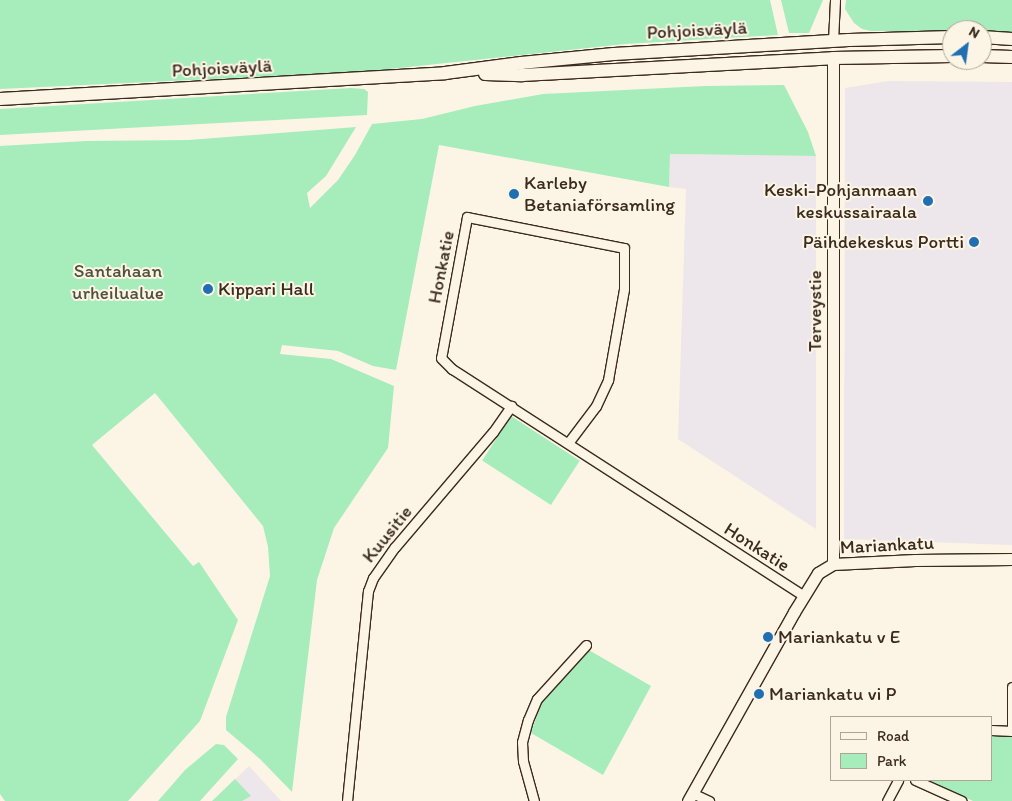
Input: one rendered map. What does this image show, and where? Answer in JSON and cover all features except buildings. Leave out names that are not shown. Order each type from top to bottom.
[{"type":"main road","name":"Pohjoisväylä","points":[[0,99],[445,73],[614,54],[833,41],[942,37]]},
{"type":"main road","points":[[992,38],[1012,39]]},
{"type":"main road","points":[[833,41],[833,58]]},
{"type":"main road","name":"Pohjoisväylä","points":[[445,73],[522,75],[833,58],[942,56]]},
{"type":"main road","points":[[992,56],[1012,57]]},
{"type":"street","points":[[833,41],[835,0]]},
{"type":"street","name":"Terveystie","points":[[833,58],[833,564]]},
{"type":"street","name":"Honkatie","points":[[568,443],[596,406],[608,380],[624,290],[624,248],[467,217],[441,358],[452,369],[804,596]]},
{"type":"street","name":"Kuusitie","points":[[347,801],[367,600],[372,578],[394,547],[504,418],[511,406]]},
{"type":"street","name":"Mariankatu","points":[[690,797],[818,573],[833,564],[915,560],[1012,559]]},
{"type":"street","points":[[534,801],[523,760],[522,742],[528,720],[537,699],[586,645]]},
{"type":"street","points":[[992,730],[1012,730],[1012,687]]},
{"type":"street","points":[[887,801],[897,781]]},
{"type":"street","points":[[917,781],[962,801]]},
{"type":"street","points":[[690,797],[709,801]]},
{"type":"shaded area","name":"Keski-Pohjanmaan keskussairaala","points":[[889,81],[1012,82],[1012,545],[844,539],[845,88]]},
{"type":"shaded area","points":[[670,154],[816,156],[816,529],[678,439],[686,189],[669,187]]},
{"type":"shaded area","points":[[249,766],[281,801],[213,801]]},
{"type":"green space","points":[[0,0],[770,0],[778,35],[625,44],[361,72],[0,89]]},
{"type":"green space","points":[[781,0],[823,0],[809,33],[789,33]]},
{"type":"green space","points":[[846,0],[1012,0],[1012,32],[992,32],[992,20],[942,20],[942,32],[871,31],[862,29],[854,23],[845,9]]},
{"type":"green space","name":"Santahaan urheilualue","points":[[784,85],[808,132],[816,156],[670,154],[669,187],[439,145],[396,370],[373,366],[338,351],[282,345],[280,354],[331,359],[394,386],[388,448],[334,528],[317,580],[292,792],[260,759],[226,730],[226,717],[270,576],[268,547],[263,526],[155,393],[92,445],[193,566],[199,562],[238,620],[200,721],[128,801],[5,801],[0,794],[0,146],[86,141],[188,140],[356,127],[326,176],[307,193],[310,208],[338,180],[355,155],[372,124],[422,119],[475,106],[543,94],[705,86]]},
{"type":"green space","points":[[351,88],[364,89],[368,92],[367,115],[0,135],[0,109]]},
{"type":"green space","points":[[511,416],[580,461],[551,505],[482,460]]},
{"type":"green space","points":[[587,649],[651,686],[603,775],[531,733],[542,701],[547,693]]},
{"type":"green space","points":[[992,735],[1012,735],[1012,801],[973,801],[930,781],[992,781]]},
{"type":"green space","points":[[216,744],[224,745],[238,759],[200,801],[158,801],[185,770]]},
{"type":"green space","points":[[235,779],[251,796],[242,801],[212,801]]},
{"type":"place","name":"Karleby Betaniaförsamling","points":[[514,194]]},
{"type":"place","name":"Keski-Pohjanmaan keskussairaala","points":[[928,201]]},
{"type":"place","name":"Päihdekeskus Portti","points":[[974,242]]},
{"type":"place","name":"Kippari Hall","points":[[208,289]]},
{"type":"place","name":"Mariankatu v E","points":[[768,637]]},
{"type":"place","name":"Mariankatu vi P","points":[[759,694]]}]
